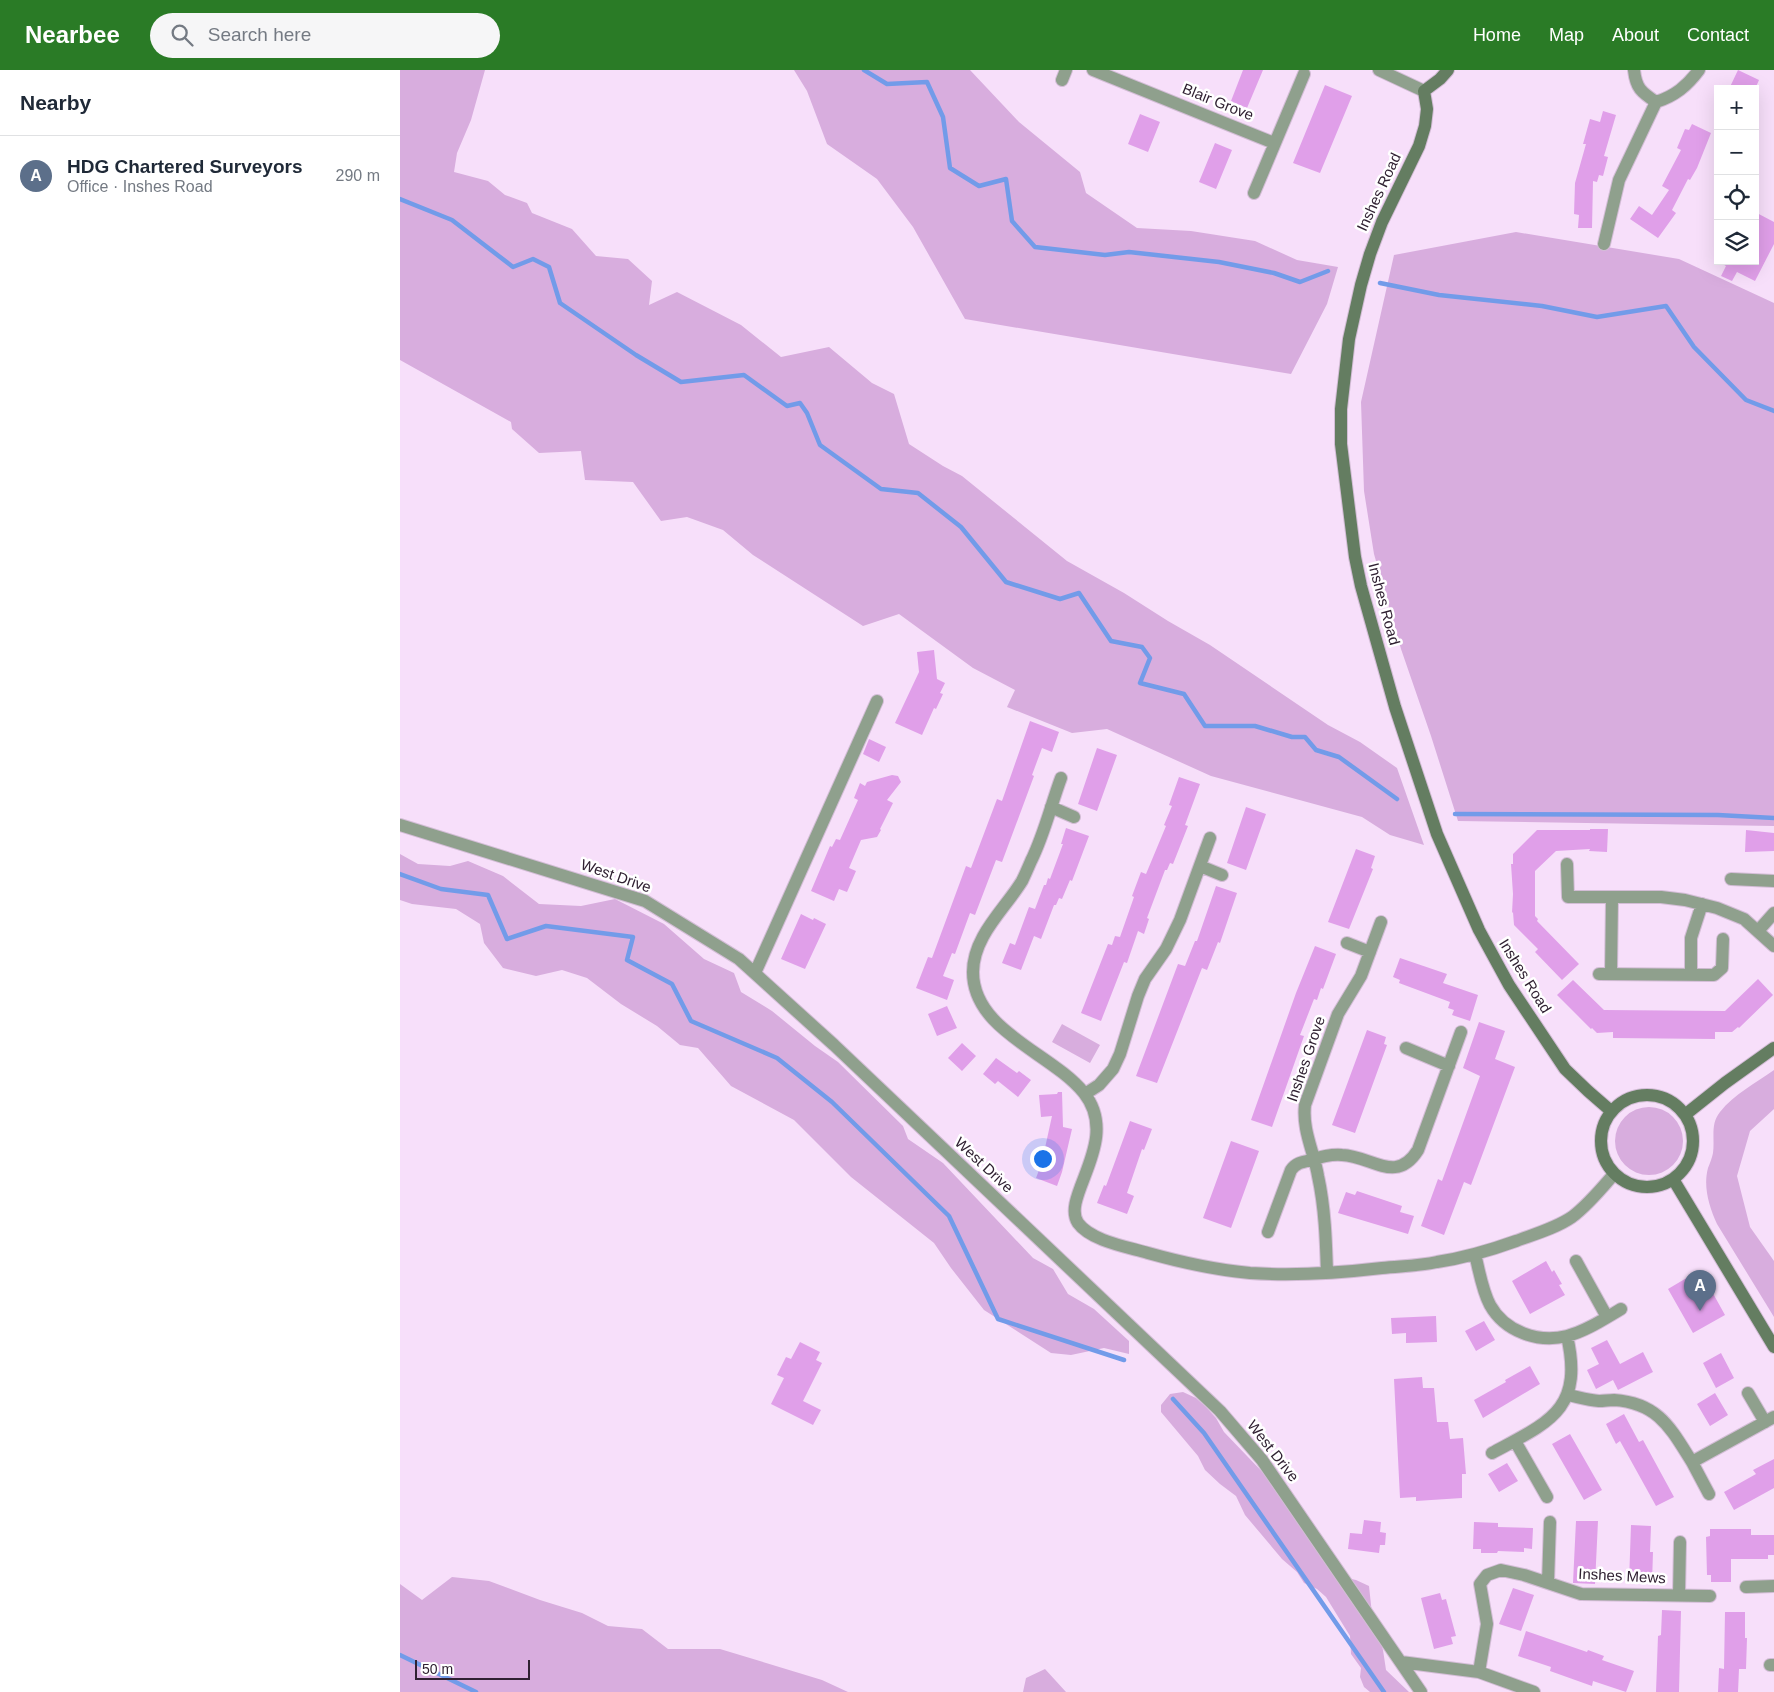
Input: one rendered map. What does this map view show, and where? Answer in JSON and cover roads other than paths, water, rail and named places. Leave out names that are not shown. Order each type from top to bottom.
[{"type":"street","name":"Blair Grove","points":[[1094,70],[1274,143]]},
{"type":"street","points":[[1379,70],[1424,90],[1440,79],[1448,70]]},
{"type":"street","points":[[1634,70],[1635,82],[1643,94],[1656,102],[1670,98],[1685,87],[1699,70]]},
{"type":"street","points":[[1254,193],[1304,74]]},
{"type":"street","name":"Inshes Road","points":[[1424,90],[1427,109],[1425,126],[1419,146],[1382,222],[1370,254],[1360,285],[1348,348],[1341,410],[1341,444],[1355,557],[1361,586],[1395,707],[1437,834],[1479,930],[1510,985],[1565,1069],[1612,1111]]},
{"type":"street","points":[[1604,244],[1619,180],[1656,102]]},
{"type":"street","points":[[755,973],[878,701]]},
{"type":"street","points":[[1060,778],[1033,857],[1022,881],[986,932],[976,952],[973,972],[977,994],[988,1015],[1066,1076],[1085,1094],[1093,1109],[1096,1125],[1096,1147],[1077,1197],[1074,1212],[1077,1222],[1086,1232],[1107,1241],[1176,1261],[1250,1273],[1326,1273],[1436,1262],[1475,1254],[1541,1232],[1570,1219],[1587,1205],[1614,1174]]},
{"type":"street","points":[[1051,807],[1074,817]]},
{"type":"street","name":"West Drive","points":[[400,825],[645,900],[739,959],[834,1045],[1220,1411],[1262,1460],[1421,1692]]},
{"type":"street","points":[[1085,1094],[1099,1085],[1113,1069],[1120,1054],[1138,996],[1146,978],[1166,949],[1180,920],[1210,838]]},
{"type":"street","points":[[1567,864],[1568,897],[1661,897],[1702,904],[1718,908],[1744,919],[1774,946]]},
{"type":"street","points":[[1200,866],[1222,875]]},
{"type":"street","points":[[1730,879],[1774,881]]},
{"type":"street","points":[[1612,898],[1605,974],[1714,975],[1722,968],[1723,939]]},
{"type":"street","points":[[1691,975],[1691,938],[1702,904]]},
{"type":"street","points":[[1758,930],[1774,913]]},
{"type":"street","name":"Inshes Grove","points":[[1326,1273],[1325,1231],[1318,1176],[1307,1137],[1304,1116],[1306,1105],[1338,1014],[1361,976],[1381,922]]},
{"type":"street","points":[[1347,943],[1370,952]]},
{"type":"street","points":[[1268,1232],[1294,1165],[1313,1159],[1342,1155],[1393,1168],[1411,1160],[1418,1150],[1461,1032]]},
{"type":"street","points":[[1406,1048],[1449,1066]]},
{"type":"street","points":[[1686,1114],[1774,1048]]},
{"type":"street","points":[[1649,1094],[1663,1097],[1676,1104],[1686,1114],[1692,1128],[1694,1142],[1691,1157],[1684,1170],[1673,1180],[1658,1186],[1643,1187],[1627,1183],[1614,1174],[1606,1163],[1601,1150],[1604,1122],[1612,1111],[1622,1101],[1635,1096],[1649,1094]]},
{"type":"street","points":[[1673,1180],[1774,1347]]},
{"type":"street","points":[[1475,1254],[1490,1305],[1502,1320],[1528,1336],[1548,1338],[1567,1336],[1592,1326],[1621,1309]]},
{"type":"street","points":[[1576,1262],[1607,1317]]},
{"type":"street","points":[[1492,1453],[1543,1425],[1557,1412],[1568,1395],[1572,1377],[1572,1357],[1567,1336]]},
{"type":"street","points":[[1692,1462],[1769,1420],[1748,1393]]},
{"type":"street","points":[[1568,1395],[1598,1401],[1614,1400],[1636,1403],[1653,1410],[1665,1421],[1692,1462],[1709,1494]]},
{"type":"street","points":[[1515,1441],[1547,1497]]},
{"type":"street","points":[[1548,1582],[1550,1522]]},
{"type":"street","points":[[1678,1595],[1680,1542]]},
{"type":"street","name":"Inshes Mews","points":[[1479,1672],[1487,1624],[1480,1584],[1487,1575],[1501,1570],[1548,1582],[1582,1594],[1710,1596]]},
{"type":"street","points":[[1746,1587],[1774,1586]]},
{"type":"street","points":[[1401,1662],[1479,1672],[1534,1692]]},
{"type":"waterway","points":[[864,70],[887,84],[927,82],[943,117],[950,168],[979,186],[1006,179],[1012,221],[1035,247],[1105,255],[1129,252],[1219,262],[1274,273],[1300,282],[1328,271]]},
{"type":"waterway","points":[[400,199],[452,220],[513,267],[533,259],[549,267],[560,303],[636,355],[681,382],[744,375],[787,406],[800,403],[807,413],[820,445],[881,489],[918,493],[961,527],[1006,582],[1060,599],[1079,593],[1111,641],[1142,647],[1150,658],[1140,683],[1184,694],[1205,726],[1255,726],[1292,737],[1305,737],[1316,750],[1339,757],[1397,799]]},
{"type":"waterway","points":[[1380,283],[1439,295],[1542,306],[1597,317],[1666,306],[1694,347],[1746,400],[1774,411]]},
{"type":"waterway","points":[[1455,814],[1718,815],[1774,818]]},
{"type":"waterway","points":[[400,874],[441,889],[488,895],[507,939],[546,926],[633,937],[627,960],[672,984],[691,1021],[777,1058],[832,1102],[949,1216],[998,1319],[1124,1360]]},
{"type":"waterway","points":[[1173,1399],[1204,1433],[1384,1692]]},
{"type":"waterway","points":[[400,1655],[476,1692]]},
{"type":"place","name":"HDG Chartered Surveyors","points":[[1700,1311]]}]
